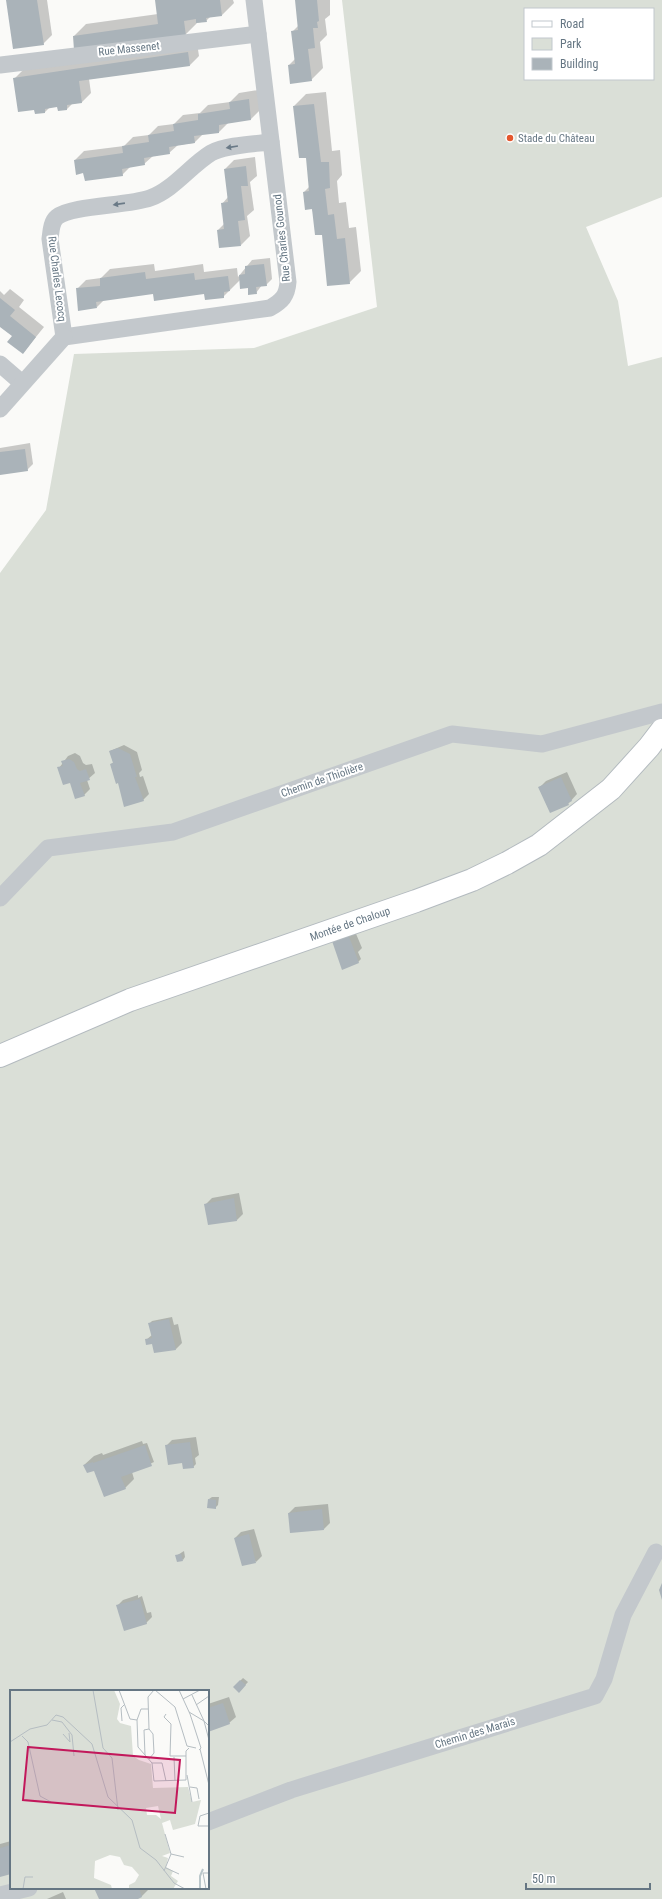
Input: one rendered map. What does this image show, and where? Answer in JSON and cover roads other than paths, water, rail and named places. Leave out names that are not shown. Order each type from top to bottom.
[{"type":"main road","name":"Montée de Chaloup","points":[[0,1056],[130,1000],[416,901],[472,880],[507,863],[539,845],[611,789],[649,747],[662,730]]},
{"type":"street","name":"Rue Charles Gounod","points":[[64,337],[245,313],[270,308],[282,302],[287,292],[288,282],[254,0]]},
{"type":"street","name":"Rue Massenet","points":[[0,65],[258,34]]},
{"type":"street","name":"Rue Charles Lecocq","points":[[64,337],[50,239],[51,228],[57,217],[68,211],[134,202],[151,198],[164,190],[195,165],[219,150],[271,142]]},
{"type":"street","points":[[0,410],[22,383],[30,378],[64,337]]},
{"type":"street","points":[[0,364],[22,383]]},
{"type":"street","name":"Chemin de Thiolière","points":[[0,898],[48,848],[173,832],[452,734],[542,744],[662,712]]},
{"type":"street","name":"Chemin des Marais","points":[[209,1822],[292,1790],[595,1696],[604,1679],[623,1615],[656,1552]]},
{"type":"street","points":[[0,1895],[25,1889]]},
{"type":"place","name":"Stade du Château","points":[[510,138]]}]
